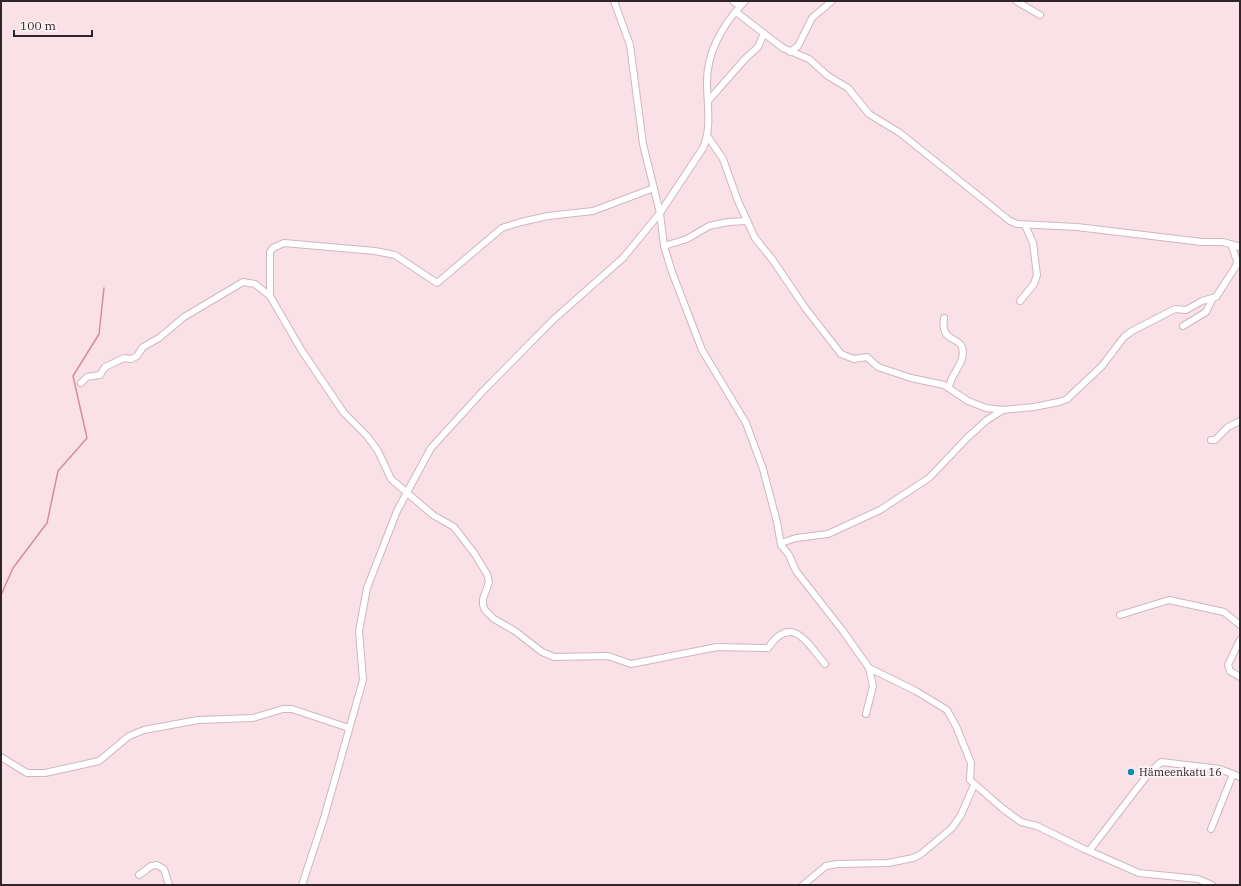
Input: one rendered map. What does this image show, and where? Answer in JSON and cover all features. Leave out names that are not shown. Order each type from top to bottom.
[{"type":"street","points":[[614,1],[630,45],[643,144],[660,213],[664,246],[682,300],[709,365],[742,414],[750,432],[774,508],[781,544],[789,555],[796,572],[843,631],[869,668],[873,686],[866,714]]},
{"type":"street","points":[[733,1],[738,9],[764,33],[790,52],[809,59],[828,76],[848,88],[869,114],[900,133],[1001,216],[1017,224],[1077,227],[1194,242],[1223,242],[1240,247]]},
{"type":"street","points":[[302,885],[324,818],[363,680],[359,631],[364,600],[394,518],[406,493],[431,448],[483,391],[553,320],[623,258],[660,213],[703,148],[708,137],[707,82],[710,58],[719,37],[745,1]]},
{"type":"street","points":[[790,52],[798,46],[812,18],[832,1]]},
{"type":"street","points":[[1016,1],[1040,15]]},
{"type":"street","points":[[708,101],[758,47],[764,33]]},
{"type":"street","points":[[708,137],[723,159],[755,238],[772,259],[806,310],[840,354],[854,359],[867,357],[878,367],[949,388],[968,401],[986,408],[1003,410],[1034,407],[1068,399],[1102,366],[1124,337],[1132,331],[1175,309],[1186,310],[1202,300],[1213,298]]},
{"type":"street","points":[[270,296],[270,252],[273,248],[284,243],[375,251],[394,255],[437,283],[502,228],[548,216],[593,211],[654,188]]},
{"type":"street","points":[[664,246],[686,239],[709,226],[728,222],[747,221]]},
{"type":"street","points":[[1020,301],[1031,289],[1038,275],[1033,243],[1025,225]]},
{"type":"street","points":[[1183,326],[1206,312],[1213,298],[1237,272],[1237,261],[1231,244]]},
{"type":"street","points":[[80,383],[87,377],[100,374],[105,367],[124,358],[131,359],[137,356],[143,347],[159,338],[184,317],[243,282],[255,284],[270,296],[302,351],[344,413],[367,436],[386,464],[391,479],[433,515],[454,527],[474,553],[487,574],[489,582],[483,599],[483,605],[488,614],[515,631],[548,656],[608,656],[635,663],[717,647],[768,648],[780,635],[791,631],[795,632],[805,641],[825,664]]},
{"type":"street","points":[[944,318],[944,330],[948,337],[960,343],[963,350],[961,362],[951,376],[949,388]]},
{"type":"street","points":[[781,544],[796,538],[828,534],[880,510],[929,478],[968,437],[987,420],[1003,410]]},
{"type":"street","points":[[1211,440],[1215,440],[1225,429],[1240,421]]},
{"type":"street","points":[[1120,616],[1169,600],[1224,612],[1240,625]]},
{"type":"street","points":[[1240,640],[1228,665],[1230,671],[1240,677]]},
{"type":"street","points":[[869,668],[916,691],[947,710],[956,726],[971,763],[970,780],[974,785],[1021,822],[1037,826],[1084,849],[1090,850],[1139,873],[1198,879],[1212,885]]},
{"type":"street","points":[[1,757],[27,773],[45,773],[99,761],[129,736],[144,730],[198,720],[253,718],[283,709],[292,710],[349,728]]},
{"type":"street","points":[[1090,850],[1149,773],[1161,762],[1220,768],[1240,778]]},
{"type":"street","points":[[1211,829],[1233,774]]},
{"type":"street","points":[[803,885],[826,866],[837,864],[888,863],[913,858],[921,854],[952,828],[961,815],[974,785]]},
{"type":"street","points":[[139,875],[151,866],[157,865],[164,870],[169,885]]},
{"type":"waterway","points":[[1,595],[13,568],[47,523],[58,471],[87,438],[73,376],[99,334],[104,288]]},
{"type":"place","name":"Hämeenkatu 16","points":[[1131,772]]}]
